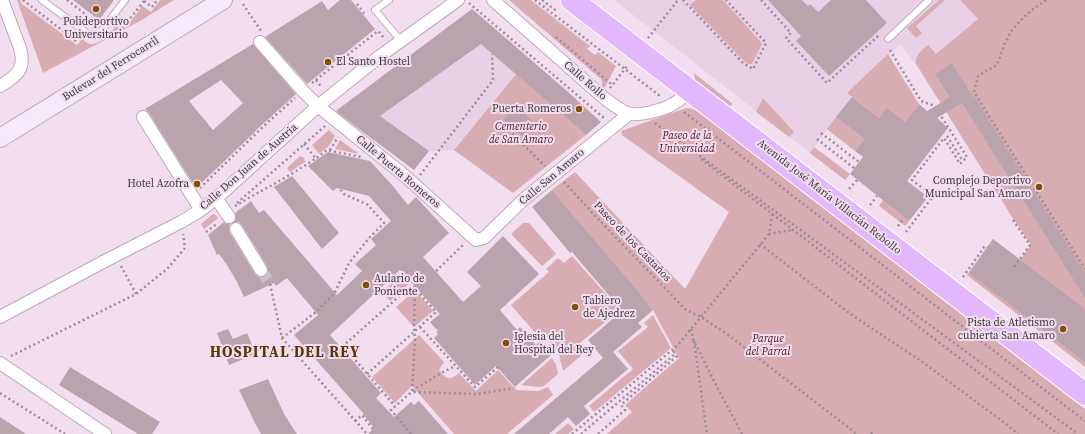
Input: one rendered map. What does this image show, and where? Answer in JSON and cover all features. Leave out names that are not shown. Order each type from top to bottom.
[{"type":"highway","name":"Avenida José María Villacián Rebollo","points":[[566,7],[690,91],[1085,394]]},
{"type":"main road","name":"Bulevar del Ferrocarril","points":[[0,138],[223,0]]},
{"type":"street","points":[[0,86],[18,73],[22,65],[20,48],[2,0]]},
{"type":"street","name":"Calle Rollo","points":[[493,0],[604,97],[628,114]]},
{"type":"street","name":"Calle Don Juan de Austria","points":[[0,317],[201,210],[318,106],[380,56],[398,37],[464,2]]},
{"type":"street","name":"Calle Puerta Romeros","points":[[260,42],[318,106],[387,161],[474,238]]},
{"type":"street","points":[[628,114],[639,114],[661,103],[673,104],[690,91]]},
{"type":"street","name":"Calle San Amaro","points":[[474,238],[484,238],[523,200],[628,114]]},
{"type":"street","points":[[143,117],[201,210]]},
{"type":"street","points":[[216,198],[228,216]]},
{"type":"street","points":[[236,229],[261,270]]},
{"type":"street","points":[[4,360],[105,434]]},
{"type":"lane","points":[[42,0],[88,34],[97,34],[102,30],[125,0]]},
{"type":"lane","points":[[389,0],[375,10],[398,37]]},
{"type":"lane","points":[[888,38],[929,0]]},
{"type":"path","points":[[67,0],[97,23],[102,22]]},
{"type":"path","points":[[144,1],[152,7],[157,0]]},
{"type":"path","points":[[535,0],[624,70],[661,103]]},
{"type":"path","points":[[542,0],[566,7]]},
{"type":"path","points":[[650,36],[678,0]]},
{"type":"path","points":[[683,0],[743,63],[753,69],[766,43],[726,0]]},
{"type":"path","points":[[761,0],[791,33],[786,38],[827,83],[884,31]]},
{"type":"path","points":[[1046,0],[1032,10],[1012,30],[1005,43],[997,65],[978,76],[974,92],[1085,269]]},
{"type":"path","points":[[464,2],[613,126]]},
{"type":"path","points":[[243,4],[263,34],[260,42]]},
{"type":"path","points":[[192,196],[268,122],[303,91],[378,31],[386,40],[398,37]]},
{"type":"path","points":[[551,32],[610,83],[608,90],[628,65],[634,70]]},
{"type":"path","points":[[890,50],[921,101],[935,106]]},
{"type":"path","points":[[414,184],[493,80],[492,54]]},
{"type":"path","points":[[661,103],[663,92]]},
{"type":"path","points":[[673,104],[1085,421]]},
{"type":"path","points":[[906,232],[933,196],[912,180],[944,138],[960,164],[967,157],[941,116]]},
{"type":"path","points":[[334,119],[232,208],[316,159],[327,150],[387,161]]},
{"type":"path","name":"Paseo de los Castaños","points":[[498,120],[554,174],[686,310],[701,317],[727,334],[857,434]]},
{"type":"path","points":[[1058,434],[792,230],[653,121],[1078,434]]},
{"type":"path","points":[[821,133],[859,162]]},
{"type":"path","points":[[946,136],[963,161]]},
{"type":"path","points":[[817,139],[854,168]]},
{"type":"path","points":[[304,144],[316,159]]},
{"type":"path","points":[[849,189],[857,180]]},
{"type":"path","points":[[282,338],[316,312],[334,294],[349,263],[369,238],[384,223],[368,205],[344,194],[339,188]]},
{"type":"path","points":[[870,205],[877,196]]},
{"type":"path","points":[[572,434],[673,350],[768,235],[772,214]]},
{"type":"path","points":[[206,232],[228,216]]},
{"type":"path","points":[[898,226],[904,218]]},
{"type":"path","points":[[1013,220],[1030,246],[1014,267]]},
{"type":"path","points":[[4,360],[136,294],[166,269],[185,248],[181,222]]},
{"type":"path","points":[[768,235],[792,230]]},
{"type":"path","points":[[436,271],[474,238]]},
{"type":"path","points":[[760,244],[849,313],[921,361],[1018,434]]},
{"type":"path","points":[[963,276],[985,246],[987,247]]},
{"type":"path","points":[[116,256],[136,294]]},
{"type":"path","points":[[270,284],[282,338],[368,434]]},
{"type":"path","points":[[367,374],[436,312],[412,285],[343,346],[367,374],[395,406]]},
{"type":"path","points":[[412,392],[415,338],[415,288]]},
{"type":"path","points":[[420,326],[475,387],[498,367]]},
{"type":"path","points":[[691,328],[707,434]]},
{"type":"path","points":[[693,340],[742,434]]},
{"type":"path","points":[[580,434],[675,354],[673,350]]},
{"type":"path","points":[[598,434],[625,410],[621,405],[677,356],[673,350]]},
{"type":"path","points":[[411,434],[391,410],[412,392],[441,373],[455,366]]},
{"type":"path","points":[[412,392],[477,394],[514,388]]},
{"type":"path","points":[[0,393],[65,434]]},
{"type":"path","points":[[355,420],[362,415],[373,429]]},
{"type":"path","points":[[871,434],[874,430]]},
{"type":"shaded area","points":[[614,0],[960,0],[982,23],[918,67],[900,44],[847,93],[852,97],[810,153]]},
{"type":"shaded area","points":[[472,9],[567,91],[515,74],[454,150],[429,151],[414,170],[335,111]]},
{"type":"green space","points":[[17,0],[20,0],[22,4],[77,45],[82,39],[90,44],[103,40],[118,23],[126,28],[142,6],[151,12],[160,0],[174,0],[140,21],[43,73]]},
{"type":"green space","points":[[509,0],[531,0],[590,46],[587,49],[595,55],[598,52],[616,66],[604,89],[602,87],[602,80]]},
{"type":"green space","points":[[696,0],[723,0],[760,41],[762,44],[752,64],[745,62],[690,5]]},
{"type":"green space","points":[[939,0],[945,0],[916,26],[922,33],[916,38],[907,28]]},
{"type":"green space","name":"Complejo Deportivo Municipal San Amaro","points":[[960,0],[1085,0],[1085,367],[967,275],[993,239],[1020,260],[1031,245],[916,64],[918,55],[928,45],[936,54],[978,19]]},
{"type":"green space","points":[[888,54],[919,104],[905,122],[879,118],[847,93]]},
{"type":"green space","points":[[694,73],[733,104],[729,107],[695,81]]},
{"type":"green space","name":"Cementerio de San Amaro","points":[[516,74],[586,135],[513,193],[454,150]]},
{"type":"green space","points":[[763,98],[794,132],[789,137],[756,112]]},
{"type":"green space","name":"Parque del Parral","points":[[686,108],[694,109],[703,114],[1085,409],[1085,434],[607,434],[632,412],[625,405],[679,358],[653,310],[641,294],[552,190],[575,172],[685,289],[729,212],[622,135],[621,131]]},
{"type":"green space","points":[[836,117],[864,139],[855,151],[827,129]]},
{"type":"green space","points":[[329,130],[335,136],[329,146],[319,154],[312,145]]},
{"type":"green space","points":[[340,140],[359,154],[335,149]]},
{"type":"green space","points":[[814,147],[850,174],[845,180],[810,153]]},
{"type":"green space","points":[[300,156],[304,158],[305,162],[290,172],[287,168]]},
{"type":"green space","points":[[883,200],[909,221],[905,226],[879,206]]},
{"type":"green space","points":[[213,214],[218,218],[204,229],[201,224]]},
{"type":"green space","points":[[523,223],[529,223],[556,254],[542,266],[511,234]]},
{"type":"green space","points":[[572,256],[620,310],[575,347],[582,355],[563,371],[558,351],[541,333],[537,335],[511,305],[549,272],[546,269],[558,258],[564,263]]},
{"type":"green space","points":[[401,275],[409,284],[390,301],[382,292]]},
{"type":"green space","points":[[415,290],[433,311],[414,327],[396,307]]},
{"type":"green space","points":[[653,315],[671,348],[594,412],[589,406],[633,369],[618,351],[648,327],[644,323]]},
{"type":"green space","points":[[419,335],[444,362],[439,370],[446,377],[451,378],[459,373],[476,391],[498,370],[516,390],[538,391],[548,387],[553,395],[507,434],[454,434],[412,386],[395,403],[372,377]]},
{"type":"green space","points":[[552,358],[556,365],[558,374],[544,386],[538,387],[521,385]]},
{"type":"green space","points":[[568,423],[574,429],[568,434],[555,434]]},
{"type":"building","name":"Polideportivo Universitario","points":[[73,0],[114,0],[99,20]]},
{"type":"building","points":[[340,0],[351,0],[375,29],[307,84],[265,37],[322,1],[328,10]]},
{"type":"building","points":[[768,0],[802,0],[808,6],[810,4],[818,12],[831,0],[866,0],[887,23],[829,76],[796,41],[801,36]]},
{"type":"building","points":[[472,9],[601,122],[586,135],[481,44],[380,116],[429,151],[414,170],[336,111]]},
{"type":"building","points":[[253,44],[296,94],[196,188],[145,109]],"holes":[[[221,80],[243,103],[213,130],[189,101]]]},
{"type":"building","points":[[952,63],[1085,273],[1085,298],[962,103],[937,118],[948,128],[907,181],[928,197],[909,221],[850,174],[863,157],[855,151],[864,139],[836,117],[852,97],[879,118],[887,108],[905,122],[919,104],[927,111],[950,97],[935,74]]},
{"type":"building","points":[[516,106],[535,124],[523,137],[504,119]]},
{"type":"building","points":[[328,152],[370,161],[408,205],[416,197],[449,233],[423,257],[463,302],[481,286],[467,272],[503,236],[539,274],[500,310],[517,330],[520,327],[536,345],[540,341],[552,354],[515,387],[496,366],[475,385],[434,338],[438,334],[436,332],[438,331],[430,322],[440,314],[400,270],[330,335],[381,393],[376,398],[394,417],[411,402],[414,405],[419,401],[448,434],[368,434],[374,428],[363,413],[294,335],[318,315],[287,278],[276,286],[274,283],[244,297],[227,265],[219,254],[217,255],[208,235],[224,222],[226,224],[230,224],[230,233],[255,274],[261,277],[265,276],[268,270],[267,266],[242,225],[239,222],[234,222],[236,217],[235,213],[251,201],[259,213],[264,210],[337,295],[362,271],[355,264],[376,245],[371,239],[391,221],[369,196],[337,188],[333,191],[308,166]]},
{"type":"building","points":[[292,176],[339,233],[322,249],[274,187]]},
{"type":"building","points":[[552,190],[653,310],[638,323],[642,327],[613,352],[628,369],[584,406],[590,414],[576,426],[568,417],[549,434],[514,434],[603,358],[588,340],[622,311],[572,252],[570,253],[532,207]]},
{"type":"building","name":"Pista de Atletismo cubierta San Amaro","points":[[993,239],[1085,309],[1085,362],[969,273]]},
{"type":"building","points":[[228,329],[233,339],[247,333],[256,354],[229,365],[217,333]]},
{"type":"building","points":[[70,367],[160,422],[152,434],[138,434],[59,385]]},
{"type":"building","points":[[268,379],[284,414],[297,434],[261,434],[257,427],[239,390]]},
{"type":"building","points":[[0,417],[26,434],[0,434]]},
{"type":"tunnel","points":[[261,270],[270,284]]},
{"type":"place","name":"Polideportivo Universitario","points":[[96,9]]},
{"type":"place","name":"El Santo Hostel","points":[[328,62]]},
{"type":"place","name":"Puerta Romeros","points":[[579,109]]},
{"type":"place","name":"Hotel Azofra","points":[[197,184]]},
{"type":"place","name":"Complejo Deportivo Municipal San Amaro","points":[[1039,187]]},
{"type":"place","name":"Aulario de Poniente","points":[[366,285]]},
{"type":"place","name":"Tablero de Ajedrez","points":[[575,307]]},
{"type":"place","name":"Pista de Atletismo cubierta San Amaro","points":[[1063,329]]},
{"type":"place","name":"Iglesia del Hospital del Rey","points":[[506,343]]},
{"type":"district","name":"HOSPITAL DEL REY","points":[[285,353]]},
{"type":"park label","name":"Paseo de la Universidad","points":[[687,142]]}]
